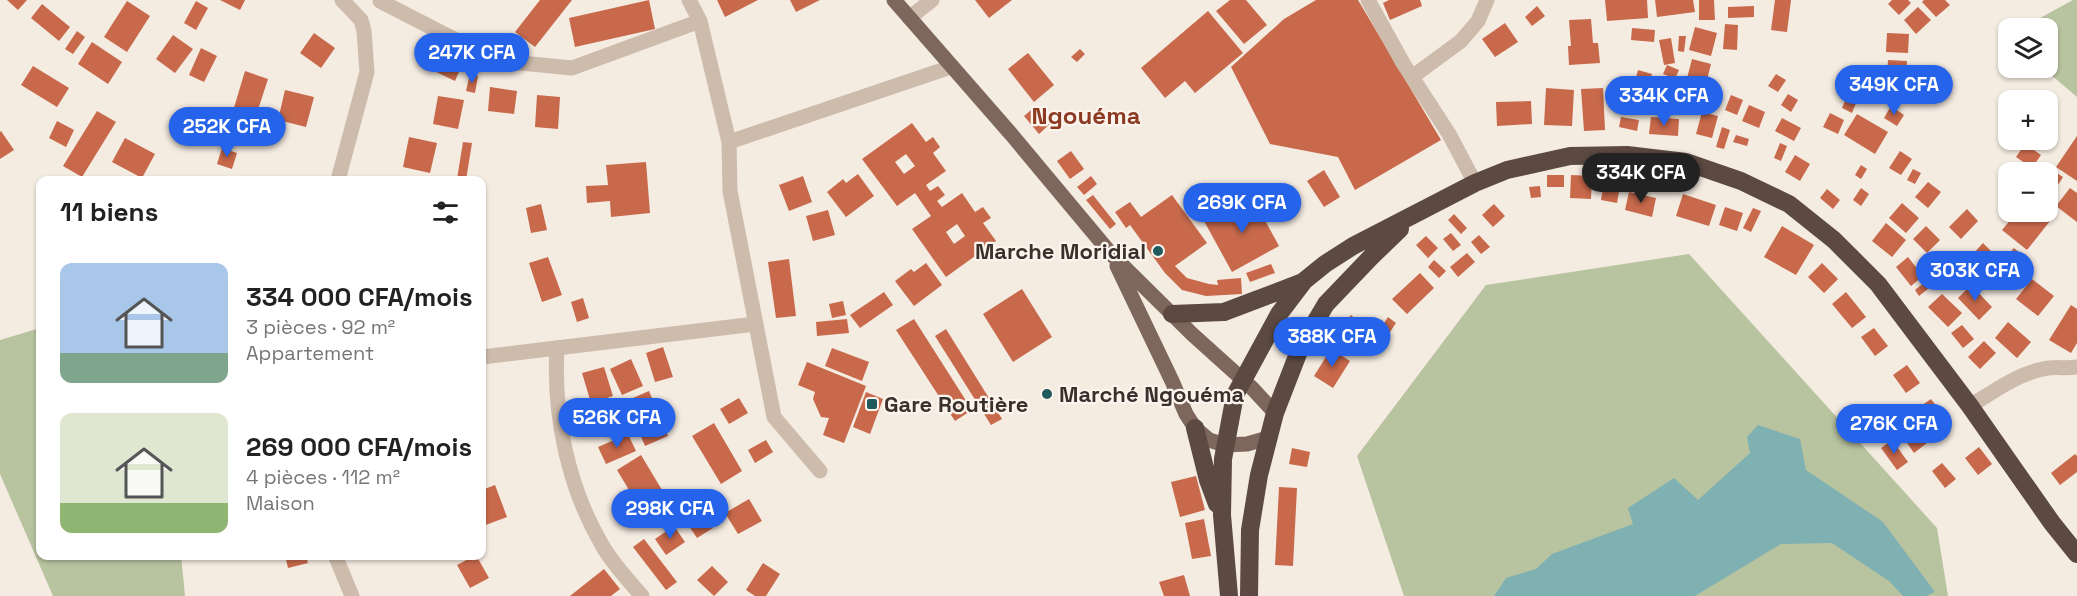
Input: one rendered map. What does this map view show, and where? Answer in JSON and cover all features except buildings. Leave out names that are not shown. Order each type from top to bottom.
[{"type":"highway","points":[[1229,596],[1221,476],[1235,395],[1279,314],[1304,281],[1353,246],[1475,183],[1507,170],[1570,156],[1627,155],[1686,162],[1741,181],[1789,204],[1834,240],[1878,284],[2077,554]]},
{"type":"highway","points":[[1249,596],[1250,530],[1259,475],[1275,413],[1301,346],[1326,304],[1414,216]]},
{"type":"highway","points":[[1172,314],[1224,312],[1304,281]]},
{"type":"highway","points":[[1195,428],[1208,480],[1222,515]]},
{"type":"main road","points":[[894,0],[1011,134],[1112,255],[1275,413]]},
{"type":"main road","points":[[1112,255],[1173,381],[1186,414],[1195,428],[1209,440],[1225,445],[1247,444],[1268,438]]},
{"type":"street","points":[[339,176],[367,72],[364,31],[360,20],[342,0]]},
{"type":"street","points":[[360,20],[380,0],[483,54],[521,63],[572,68],[700,21]]},
{"type":"street","points":[[689,0],[700,21],[729,142],[730,191],[774,417],[820,471]]},
{"type":"street","points":[[909,18],[932,0]]},
{"type":"street","points":[[1368,0],[1412,77],[1449,134],[1475,183]]},
{"type":"street","points":[[1412,77],[1461,42],[1478,21],[1487,0]]},
{"type":"street","points":[[729,142],[951,66]]},
{"type":"street","points":[[486,357],[755,324]]},
{"type":"street","points":[[557,348],[556,401],[566,450],[581,502],[602,546],[642,596]]},
{"type":"street","points":[[1970,406],[2008,383],[2030,373],[2045,368],[2077,367]]},
{"type":"street","points":[[337,560],[352,596]]},
{"type":"green space","points":[[2077,0],[2077,97],[2055,78],[2058,78],[2058,18],[2040,18]]},
{"type":"green space","points":[[1689,254],[1937,528],[1948,596],[1404,596],[1357,456],[1486,285]]},
{"type":"green space","points":[[36,329],[36,557],[0,474],[0,340]]},
{"type":"green space","points":[[37,560],[181,560],[185,596],[53,596]]},
{"type":"water","points":[[1758,425],[1800,439],[1806,470],[1883,522],[1935,592],[1926,596],[1903,596],[1889,581],[1832,543],[1781,544],[1695,596],[1494,596],[1506,578],[1536,569],[1552,554],[1633,524],[1628,508],[1674,478],[1698,500],[1750,453],[1747,437]]},
{"type":"place","name":"Marche Moridial","points":[[1158,251]]},
{"type":"place","name":"Marché Ngouéma","points":[[1047,394]]},
{"type":"place","name":"Gare Routière","points":[[872,404]]},
{"type":"district","name":"Ngouéma","points":[[1086,116]]}]
